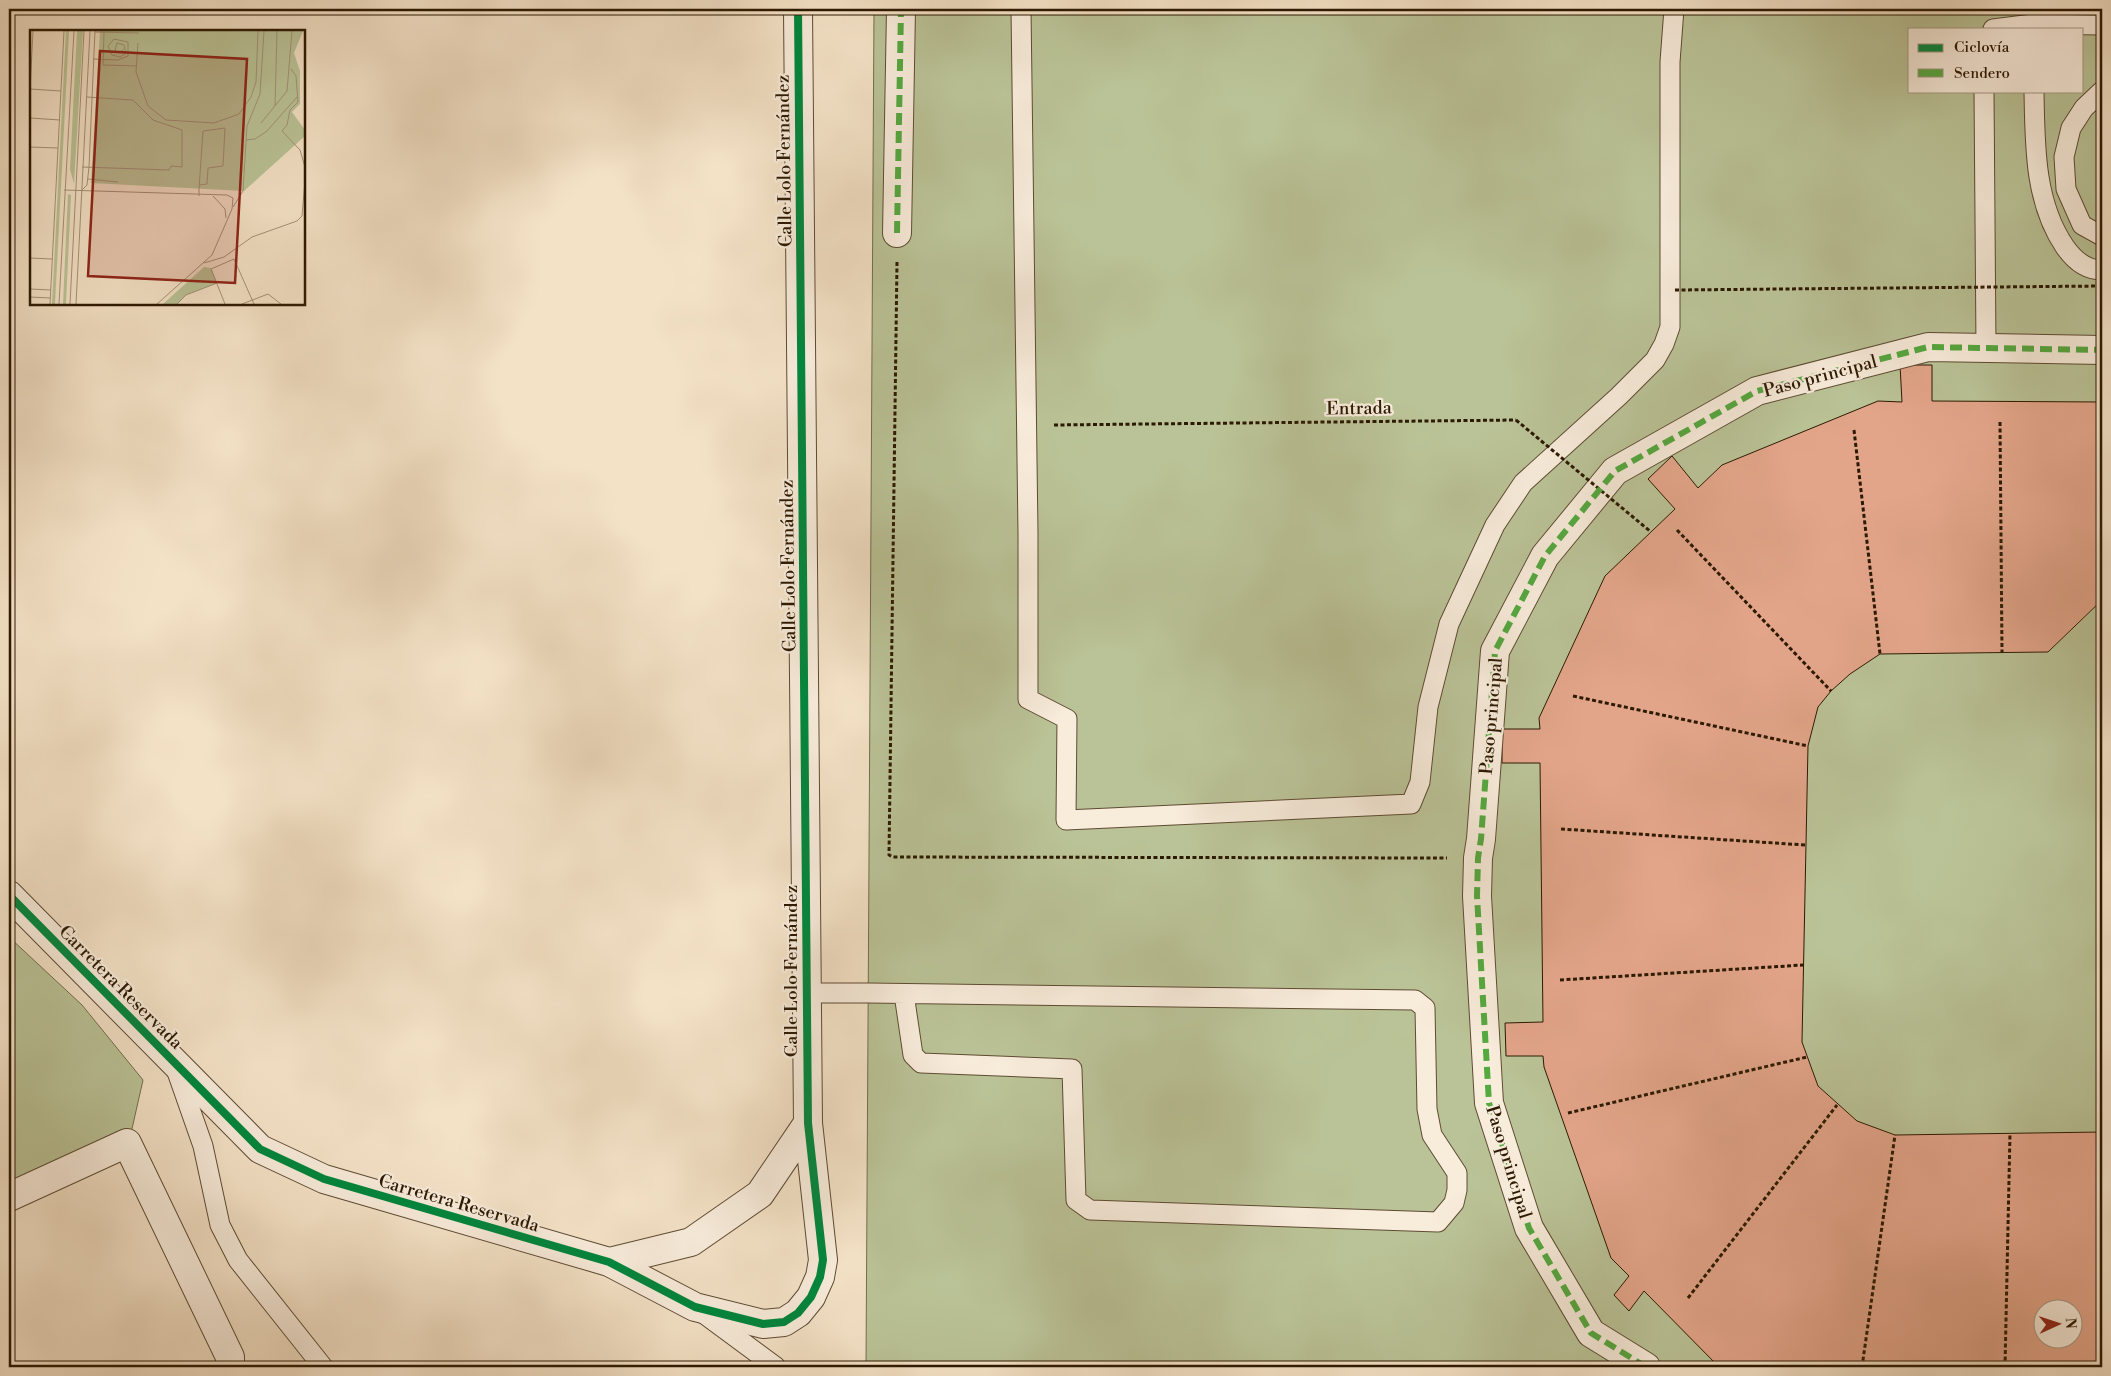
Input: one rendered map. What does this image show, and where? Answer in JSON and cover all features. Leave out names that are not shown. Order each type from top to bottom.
[{"type":"street","name":"Calle Lolo Fernández","points":[[798,9],[808,1123]]},
{"type":"street","points":[[897,233],[901,9]]},
{"type":"street","name":"Paso principal","points":[[1646,1367],[1591,1333],[1529,1228],[1489,1103],[1477,896],[1478,858],[1495,651],[1545,556],[1615,471],[1757,391],[1928,347],[2102,350]]},
{"type":"street","name":"Carretera Reservada","points":[[9,895],[260,1148],[324,1179],[609,1262],[695,1307],[763,1324],[784,1322],[798,1313],[811,1297],[820,1277],[823,1260],[808,1123]]},
{"type":"street","name":"Carretera Reservada","points":[[609,1262],[691,1242],[760,1194],[808,1123]]},
{"type":"street","points":[[9,1197],[127,1142],[230,1356],[230,1367]]},
{"type":"lane","points":[[1021,9],[1027,425],[1028,699],[1067,719],[1066,820],[1412,804],[1420,782],[1428,706],[1449,624],[1494,525],[1523,483],[1619,396],[1655,360],[1664,344],[1670,327],[1670,62],[1674,9]]},
{"type":"lane","points":[[1997,28],[2033,20],[2102,25]]},
{"type":"lane","points":[[2102,91],[2084,108],[2072,128],[2064,157],[2066,189],[2082,225],[2102,236]]},
{"type":"lane","points":[[1984,92],[1986,348]]},
{"type":"lane","points":[[2034,92],[2038,172],[2045,205],[2058,236],[2075,261],[2095,270],[2102,270]]},
{"type":"lane","points":[[806,993],[904,994],[1415,1000],[1425,1008],[1427,1109],[1432,1136],[1457,1173],[1457,1190],[1454,1203],[1438,1222],[1090,1210],[1076,1200],[1072,1069],[920,1063],[913,1055],[904,994]]},
{"type":"lane","points":[[174,1061],[203,1146],[220,1225],[238,1260],[323,1367]]},
{"type":"lane","points":[[695,1307],[776,1367]]},
{"type":"path","points":[[1675,290],[2102,286]]},
{"type":"path","points":[[2000,422],[2002,653]]},
{"type":"path","points":[[1854,430],[1880,654]]},
{"type":"path","points":[[1676,530],[1831,691]]},
{"type":"path","points":[[1573,696],[1808,746]]},
{"type":"path","points":[[1561,830],[1805,845]]},
{"type":"path","points":[[1560,980],[1803,965]]},
{"type":"path","points":[[1568,1113],[1807,1057]]},
{"type":"path","points":[[1688,1298],[1837,1105]]},
{"type":"path","points":[[2005,1367],[2010,1133]]},
{"type":"path","points":[[1862,1367],[1895,1135]]},
{"type":"green space","points":[[874,9],[2102,9],[2102,1367],[866,1367]]},
{"type":"green space","points":[[9,937],[82,1005],[143,1080],[129,1142],[9,1196]]},
{"type":"building","points":[[1900,365],[1932,365],[1932,401],[2102,402],[2102,600],[2048,652],[1880,654],[1850,674],[1831,691],[1818,707],[1808,746],[1802,1042],[1818,1086],[1857,1121],[1895,1135],[2102,1132],[2102,1367],[1719,1367],[1644,1291],[1629,1311],[1614,1295],[1629,1276],[1611,1258],[1544,1067],[1543,1056],[1506,1056],[1505,1023],[1543,1022],[1540,763],[1502,763],[1502,729],[1540,729],[1539,718],[1605,576],[1675,509],[1648,479],[1672,456],[1698,488],[1722,465],[1878,401],[1902,402]]},
{"type":"marked path","points":[[897,233],[901,9]]},
{"type":"marked path","points":[[1646,1367],[1591,1333],[1529,1228],[1489,1103],[1477,896],[1478,858],[1495,651],[1545,556],[1615,471],[1757,391],[1928,347],[2102,350]]},
{"type":"cycle path","points":[[9,895],[260,1149],[324,1179],[609,1262],[695,1307],[763,1324],[784,1322],[798,1313],[811,1297],[820,1277],[823,1260],[808,1123],[798,9]]}]
